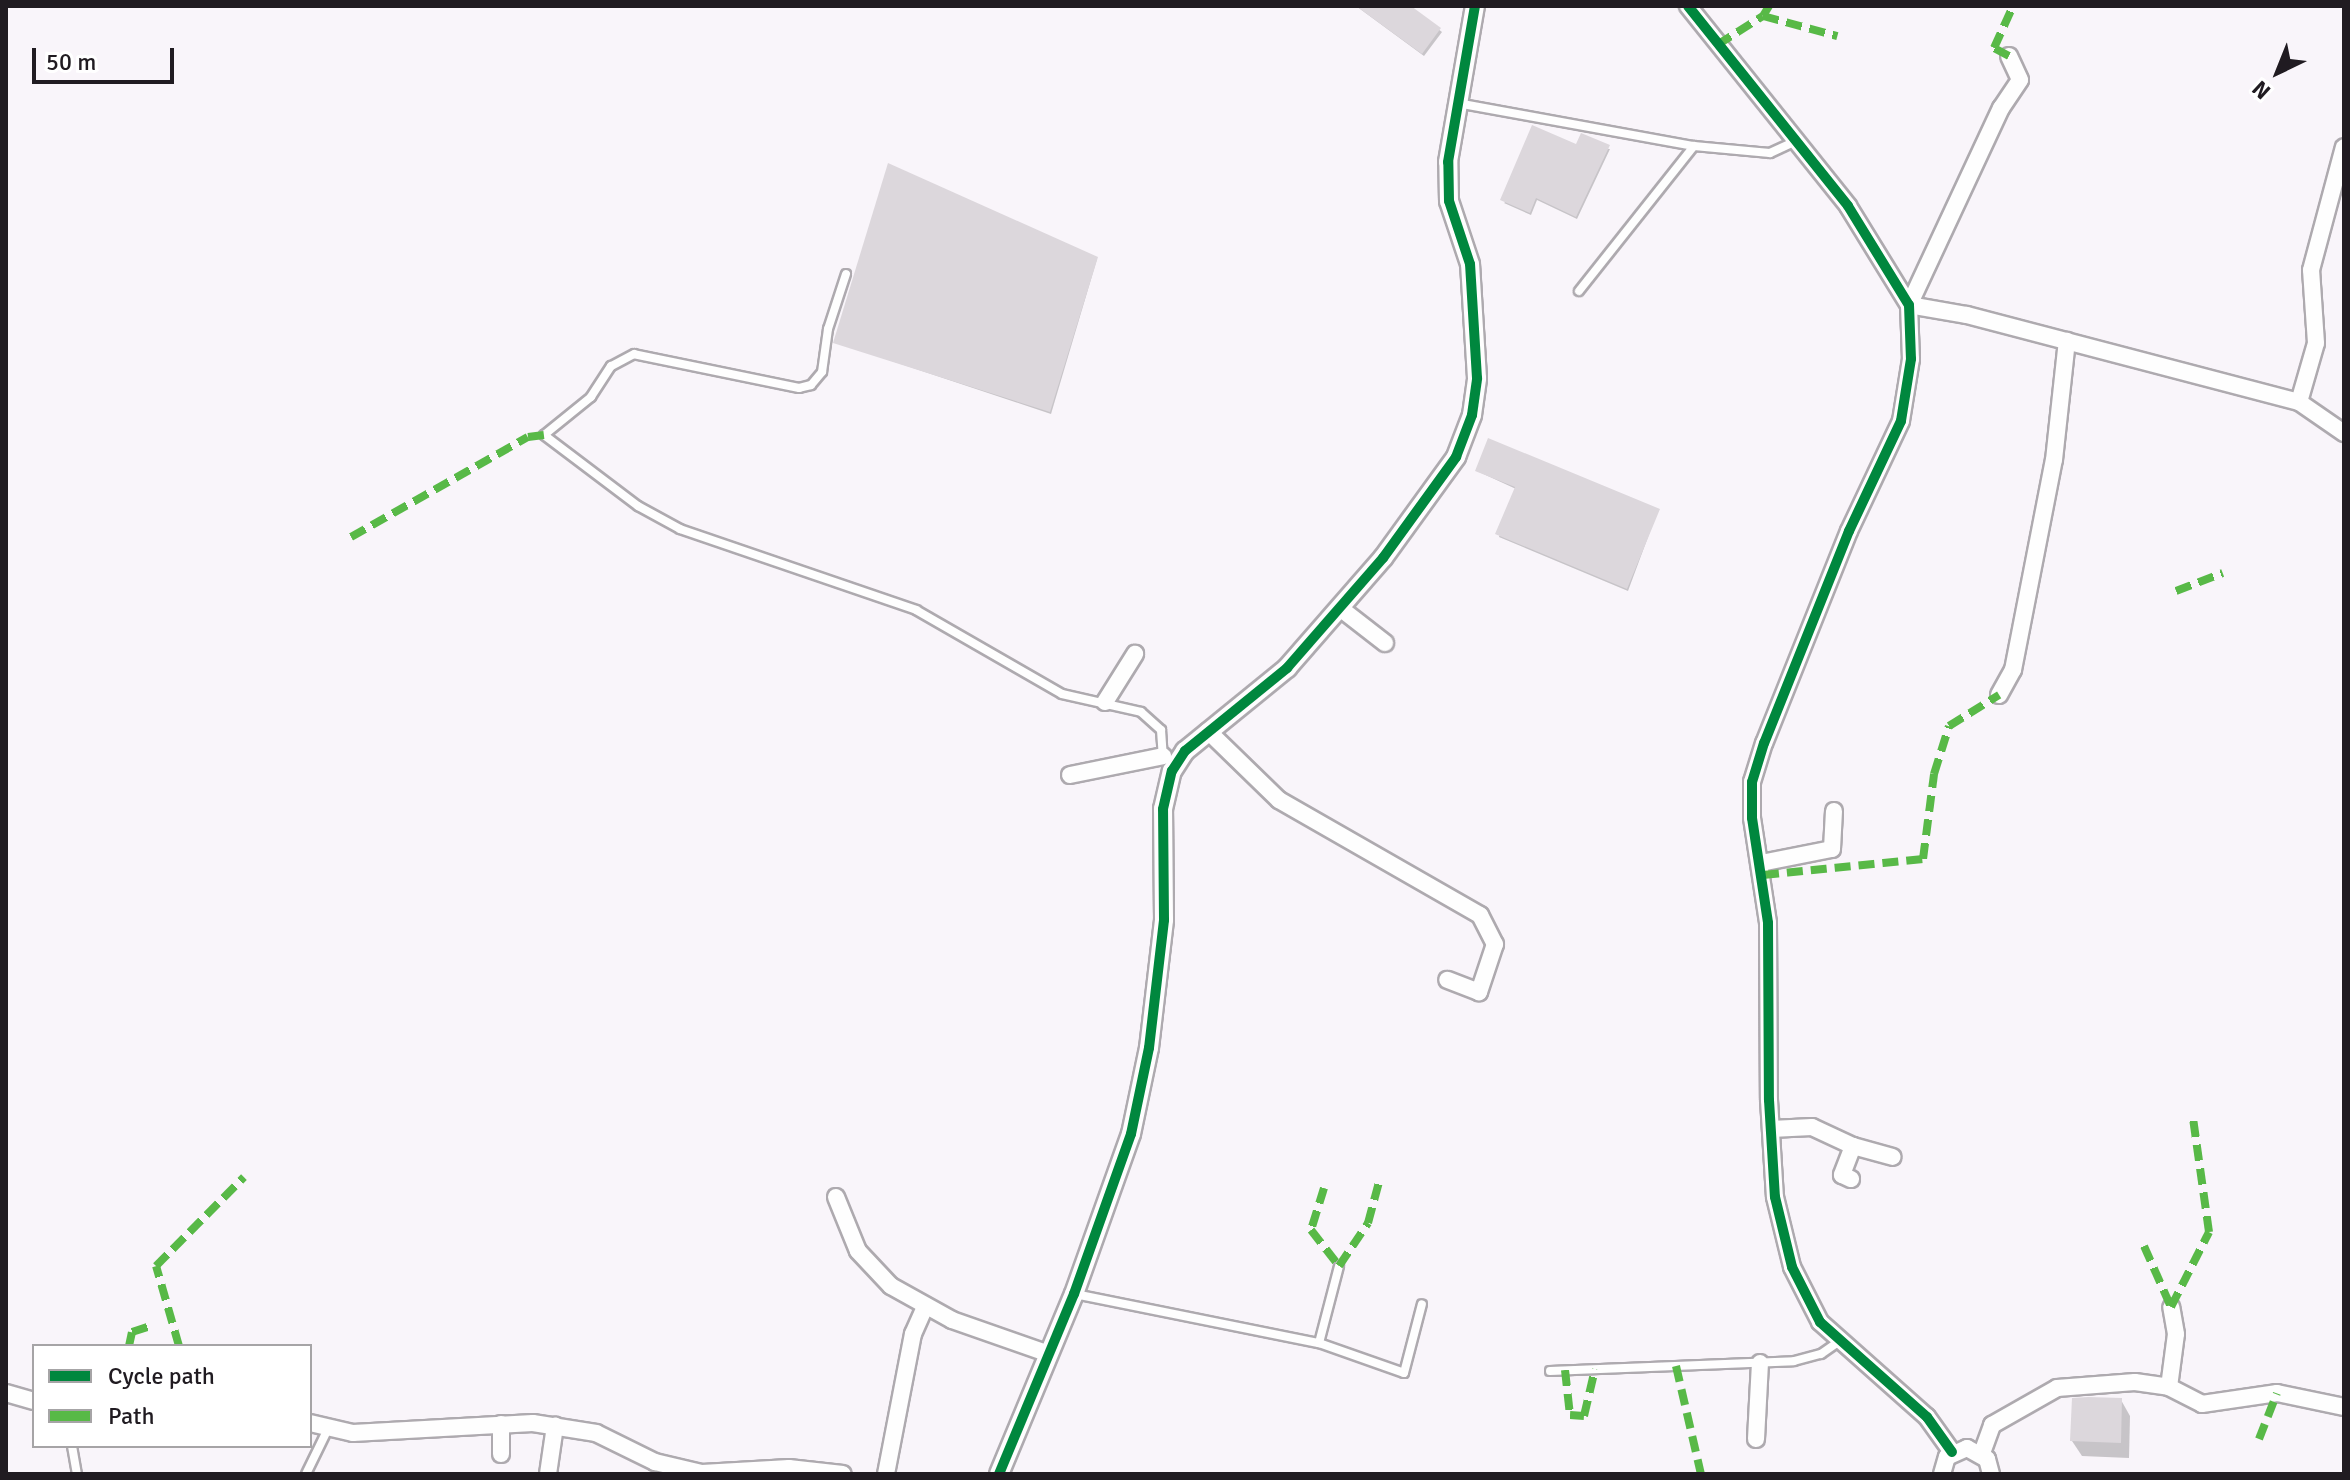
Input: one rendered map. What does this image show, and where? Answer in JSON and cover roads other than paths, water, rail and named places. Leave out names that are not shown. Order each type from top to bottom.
[{"type":"street","points":[[1070,775],[1167,764],[1287,668],[1383,558],[1456,457],[1472,415],[1477,378],[1470,264],[1449,201],[1448,162],[1475,6]]},
{"type":"street","points":[[1688,6],[1848,206],[1909,305],[2067,341],[2299,402],[2344,433]]},
{"type":"street","points":[[1952,1452],[1927,1417],[1838,1342],[1820,1322],[1792,1267],[1775,1197],[1768,923],[1752,782],[1843,545],[1901,421],[1911,359],[1909,305],[2001,108],[2020,80],[2009,56]]},
{"type":"street","points":[[2299,402],[2316,343],[2311,270],[2344,147]]},
{"type":"street","points":[[1999,695],[2013,670],[2054,460],[2067,341]]},
{"type":"street","points":[[1340,608],[1385,643]]},
{"type":"street","points":[[1105,702],[1135,654]]},
{"type":"street","points":[[1208,731],[1279,800],[1480,915],[1495,944],[1479,992],[1447,980]]},
{"type":"street","points":[[999,1474],[1074,1294],[1131,1134],[1149,1048],[1164,920],[1163,809],[1167,764]]},
{"type":"street","points":[[1761,863],[1832,849],[1834,811]]},
{"type":"street","points":[[1771,1129],[1812,1127],[1853,1146],[1893,1157]]},
{"type":"street","points":[[1851,1179],[1842,1175],[1853,1146]]},
{"type":"street","points":[[836,1197],[858,1251],[874,1271],[925,1307],[1049,1354]]},
{"type":"street","points":[[886,1474],[913,1334],[925,1307]]},
{"type":"street","points":[[2169,1387],[2176,1334],[2171,1307]]},
{"type":"street","points":[[1756,1439],[1760,1363]]},
{"type":"street","points":[[1991,1474],[1982,1453],[1992,1425],[2057,1388],[2135,1382],[2169,1387],[2202,1404],[2277,1393],[2344,1407]]},
{"type":"street","points":[[6,1393],[32,1400]]},
{"type":"street","points":[[312,1424],[327,1431],[501,1424],[555,1426],[596,1433],[655,1462],[701,1473],[789,1468],[843,1474]]},
{"type":"street","points":[[501,1424],[501,1454]]},
{"type":"street","points":[[548,1474],[555,1426]]},
{"type":"street","points":[[1952,1452],[1967,1448],[1982,1453]]},
{"type":"street","points":[[1942,1474],[1952,1452]]},
{"type":"lane","points":[[1456,103],[1694,146],[1770,153],[1794,142]]},
{"type":"lane","points":[[1579,291],[1694,146]]},
{"type":"lane","points":[[846,274],[828,329],[822,372],[811,385],[799,388],[634,354],[611,366],[591,397],[544,435],[638,506],[680,529],[916,610],[1047,688],[1129,706],[1152,720],[1161,730],[1167,764]]},
{"type":"lane","points":[[1319,1343],[1339,1266]]},
{"type":"lane","points":[[1074,1294],[1319,1343],[1404,1373],[1422,1304]]},
{"type":"lane","points":[[1550,1371],[1808,1359],[1838,1342]]},
{"type":"lane","points":[[306,1474],[327,1431]]},
{"type":"lane","points":[[72,1448],[77,1474]]}]
